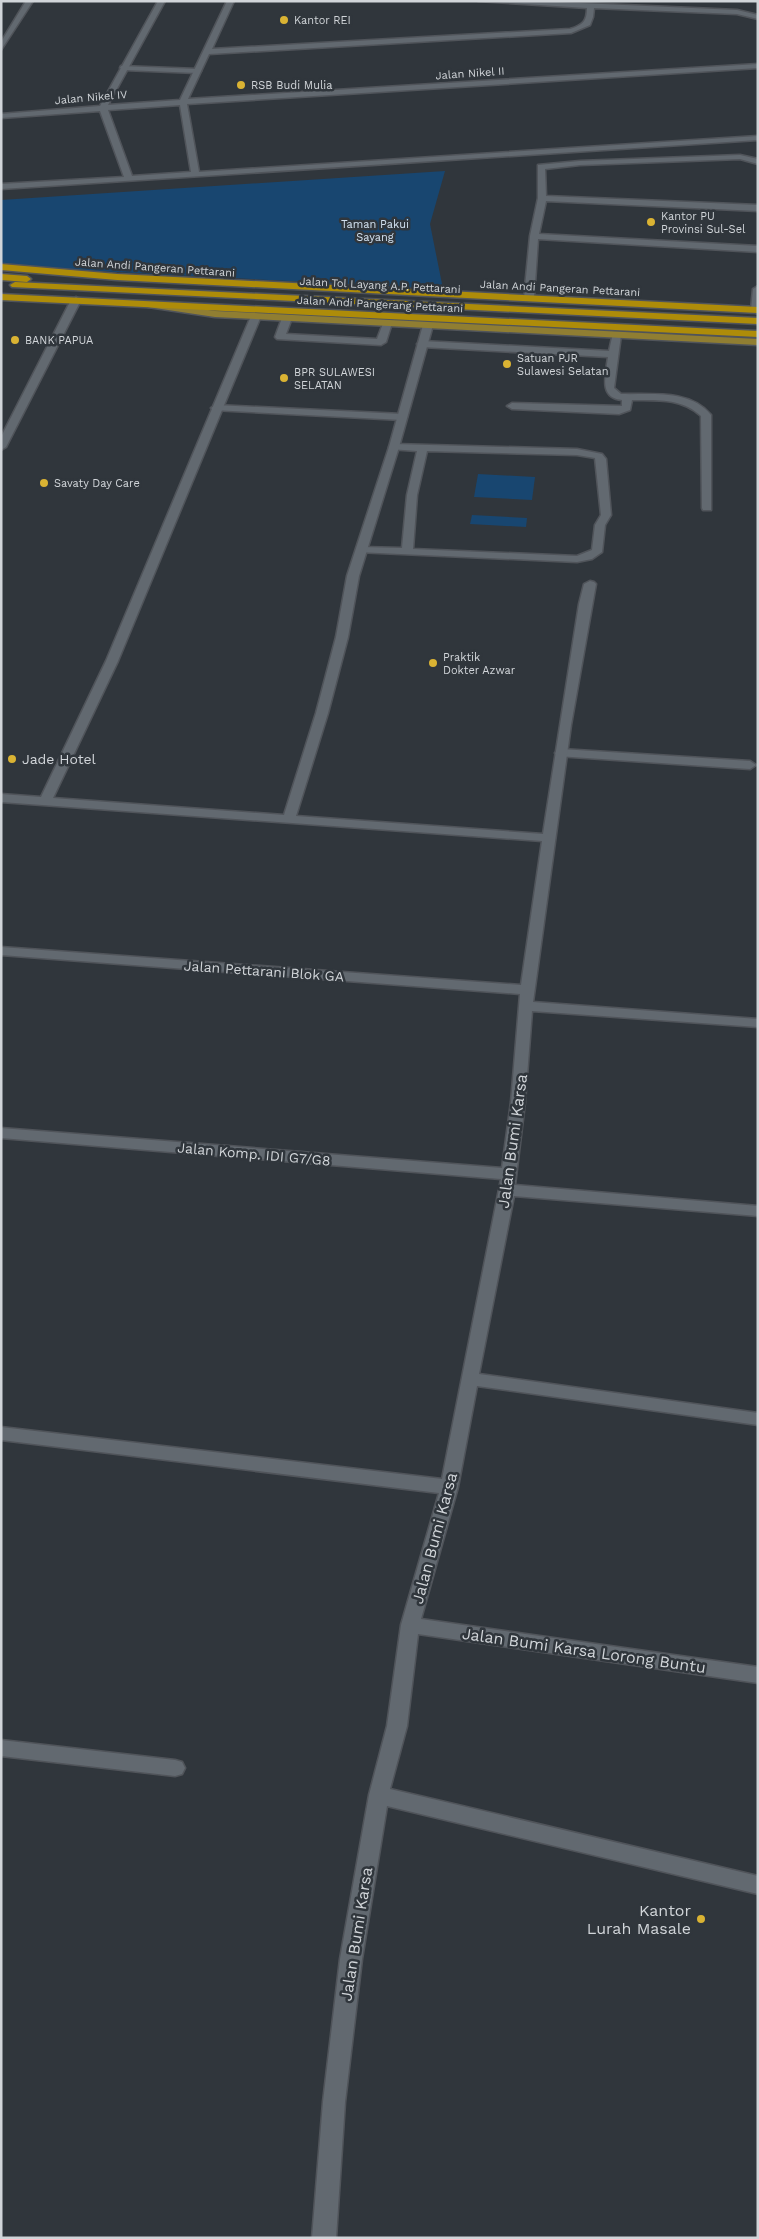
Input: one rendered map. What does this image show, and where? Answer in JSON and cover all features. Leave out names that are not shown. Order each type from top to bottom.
[{"type":"highway","name":"Jalan Andi Pangeran Pettarani","points":[[1,266],[117,277],[757,311]]},
{"type":"highway","name":"Jalan Tol Layang A.P. Pettarani","points":[[1,277],[757,311]]},
{"type":"highway","name":"Jalan Tol Layang A.P. Pettarani","points":[[1,284],[758,321]]},
{"type":"highway","name":"Jalan Andi Pangerang Pettarani","points":[[1,297],[758,334]]},
{"type":"highway","points":[[173,308],[758,341]]},
{"type":"main road","points":[[144,304],[288,318],[758,341]]},
{"type":"street","points":[[1,48],[30,1]]},
{"type":"street","points":[[129,179],[103,108],[162,1]]},
{"type":"street","points":[[194,173],[183,102],[232,1]]},
{"type":"street","points":[[481,1],[737,12],[758,17]]},
{"type":"street","points":[[206,52],[570,31],[588,24],[591,19],[590,6]]},
{"type":"street","name":"Jalan Nikel II","points":[[183,102],[758,66]]},
{"type":"street","points":[[124,68],[198,71]]},
{"type":"street","name":"Jalan Nikel IV","points":[[1,116],[183,102]]},
{"type":"street","points":[[1,187],[194,173],[758,138]]},
{"type":"street","points":[[529,298],[534,236],[542,198],[541,167],[740,157],[758,162]]},
{"type":"street","points":[[542,198],[758,208]]},
{"type":"street","points":[[534,236],[758,250]]},
{"type":"street","points":[[757,311],[758,289]]},
{"type":"street","points":[[1,447],[76,300]]},
{"type":"street","points":[[44,801],[112,661],[256,316]]},
{"type":"street","points":[[288,318],[280,337],[381,342],[387,323]]},
{"type":"street","points":[[289,819],[322,713],[342,637],[353,576],[394,448],[428,325]]},
{"type":"street","points":[[616,335],[609,391],[619,397],[681,400],[694,404],[706,415],[708,508]]},
{"type":"street","points":[[422,344],[613,354]]},
{"type":"street","points":[[512,406],[619,411],[627,408],[627,398]]},
{"type":"street","points":[[216,408],[402,417]]},
{"type":"street","points":[[361,550],[588,558],[597,552],[600,525],[606,515],[601,459],[598,456],[577,452],[394,448]]},
{"type":"street","points":[[407,552],[412,495],[423,448]]},
{"type":"street","name":"Jalan Bumi Karsa","points":[[324,2238],[334,2102],[350,1968],[379,1795],[397,1726],[410,1624],[449,1487],[507,1182],[518,1102],[527,998],[562,753],[585,604],[590,584]]},
{"type":"street","points":[[562,753],[750,765]]},
{"type":"street","points":[[1,798],[550,838]]},
{"type":"street","name":"Jalan Pettarani Blok GA","points":[[1,952],[527,998],[758,1023]]},
{"type":"street","name":"Jalan Komp. IDI G7/G8","points":[[1,1133],[507,1182],[758,1211]]},
{"type":"street","points":[[470,1379],[758,1419]]},
{"type":"street","points":[[1,1434],[449,1487]]},
{"type":"street","name":"Jalan Bumi Karsa Lorong Buntu","points":[[410,1624],[758,1675]]},
{"type":"street","points":[[1,1748],[175,1768]]},
{"type":"street","points":[[379,1795],[758,1885]]},
{"type":"green space","name":"Taman Pakui Sayang","points":[[445,171],[430,224],[443,289],[1,266],[1,200]]},
{"type":"green space","points":[[478,474],[535,477],[532,500],[474,497]]},
{"type":"green space","points":[[472,515],[527,518],[526,527],[470,524]]},
{"type":"place","name":"Kantor REI","points":[[284,20]]},
{"type":"place","name":"RSB Budi Mulia","points":[[241,85]]},
{"type":"place","name":"Kantor PU Provinsi Sul-Sel","points":[[651,222]]},
{"type":"place","name":"BANK PAPUA","points":[[15,340]]},
{"type":"place","name":"Satuan PJR Sulawesi Selatan","points":[[507,364]]},
{"type":"place","name":"BPR SULAWESI SELATAN","points":[[284,378]]},
{"type":"place","name":"Savaty Day Care","points":[[44,483]]},
{"type":"place","name":"Praktik Dokter Azwar","points":[[433,663]]},
{"type":"place","name":"Jade Hotel","points":[[12,759]]},
{"type":"place","name":"Kantor Lurah Masale","points":[[701,1919]]}]
